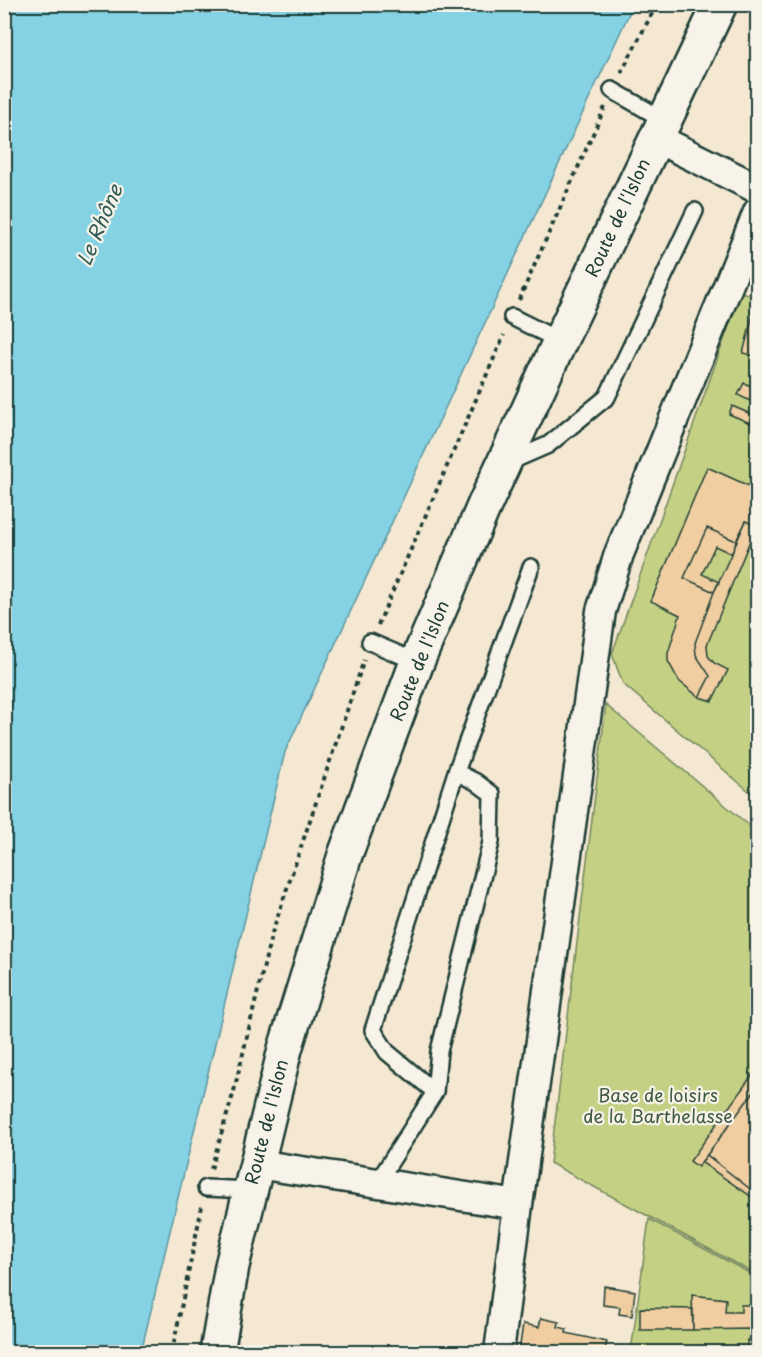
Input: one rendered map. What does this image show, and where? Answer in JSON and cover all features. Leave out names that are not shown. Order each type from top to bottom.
[{"type":"street","name":"Route de l'Islon","points":[[217,1353],[232,1266],[285,1049],[345,855],[417,662],[503,464],[720,4]]},
{"type":"street","points":[[660,129],[758,189]]},
{"type":"street","points":[[499,1353],[601,611],[619,554],[754,221]]},
{"type":"street","points":[[253,1178],[377,1183],[518,1205]]},
{"type":"lane","points":[[612,90],[660,129]]},
{"type":"lane","points":[[503,464],[548,445],[607,398],[695,211]]},
{"type":"lane","points":[[512,316],[560,341]]},
{"type":"lane","points":[[435,1092],[387,1052],[373,1030],[456,772],[531,567]]},
{"type":"lane","points":[[370,642],[417,662]]},
{"type":"lane","points":[[377,1183],[435,1092],[439,1051],[491,842],[492,794],[476,782],[456,772]]},
{"type":"lane","points":[[206,1188],[253,1178]]},
{"type":"green space","points":[[741,292],[757,297],[757,798],[623,684],[612,654]]},
{"type":"green space","name":"Base de loisirs de la Barthelasse","points":[[606,705],[757,832],[757,1275],[550,1163]]},
{"type":"green space","points":[[649,1219],[757,1277],[757,1352],[631,1352]]},
{"type":"water","name":"Le Rhône","points":[[5,4],[633,5],[285,752],[141,1352],[5,1352]]},
{"type":"building","points":[[756,303],[758,304],[758,357],[743,353]]},
{"type":"building","points":[[744,383],[758,389],[752,402],[738,395]]},
{"type":"building","points":[[732,406],[753,415],[750,423],[729,414]]},
{"type":"building","points":[[707,467],[758,490],[758,522],[756,526],[746,521],[736,541],[707,528],[684,578],[714,592],[695,643],[696,655],[710,676],[699,697],[679,681],[668,661],[668,653],[680,615],[651,601]]},
{"type":"building","points":[[746,521],[756,526],[707,645],[708,656],[714,663],[728,670],[712,701],[699,697],[710,676],[696,655],[695,643],[714,592]]},
{"type":"building","points":[[707,528],[736,541],[732,554],[715,546],[702,574],[719,582],[714,592],[684,578]]},
{"type":"building","points":[[758,1067],[758,1086],[698,1167],[690,1161]]},
{"type":"building","points":[[758,1086],[758,1187],[754,1192],[707,1155]]},
{"type":"building","points":[[707,1155],[754,1192],[758,1187],[758,1201],[701,1162]]},
{"type":"building","points":[[604,1286],[635,1291],[632,1316],[619,1314],[620,1307],[603,1305]]},
{"type":"building","points":[[692,1295],[726,1299],[725,1312],[741,1312],[741,1305],[750,1305],[751,1312],[758,1312],[758,1352],[747,1352],[750,1329],[693,1330]]},
{"type":"building","points":[[640,1308],[693,1309],[693,1330],[640,1330]]},
{"type":"building","points":[[541,1318],[559,1322],[558,1327],[567,1329],[566,1333],[607,1342],[604,1352],[519,1352],[523,1324],[539,1327]]}]
